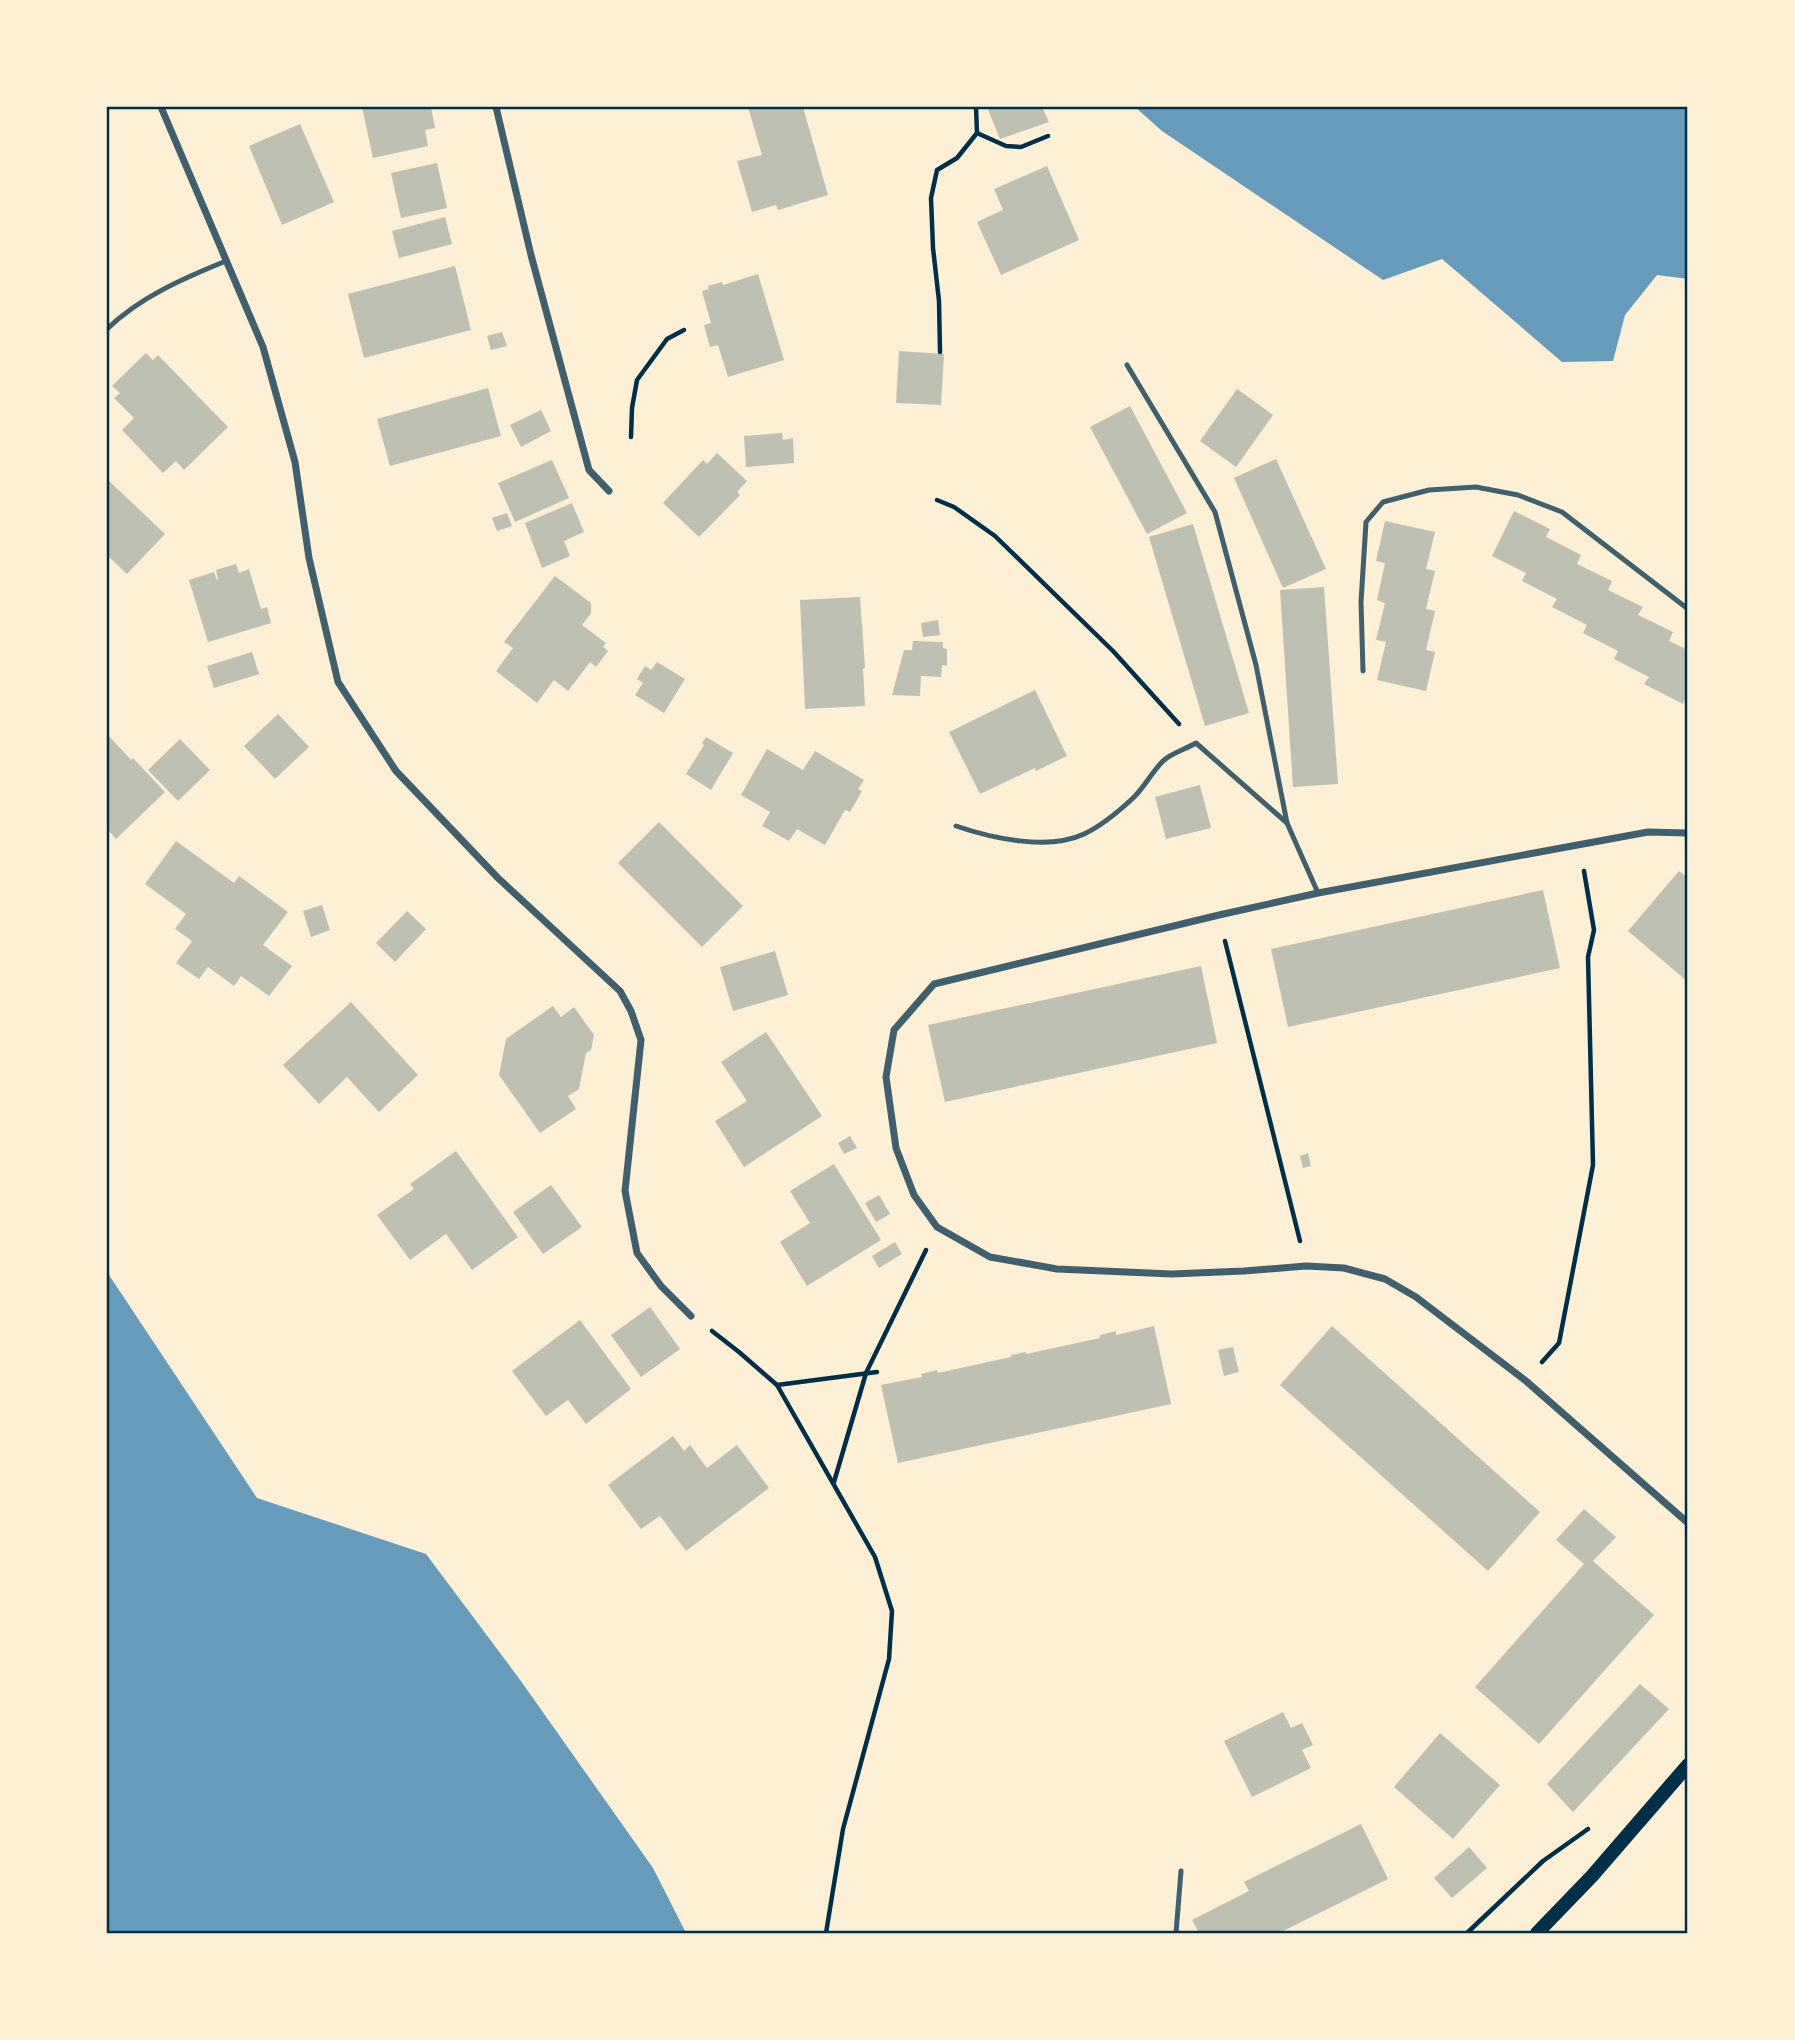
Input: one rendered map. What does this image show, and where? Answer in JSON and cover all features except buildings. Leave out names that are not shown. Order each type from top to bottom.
[{"type":"main road","points":[[1537,1933],[1592,1876],[1688,1765]]},
{"type":"street","points":[[161,107],[263,347],[295,462],[309,558],[338,682],[396,771],[498,878],[620,991],[631,1011],[641,1040],[625,1191],[634,1241],[637,1253],[661,1286],[691,1316]]},
{"type":"street","points":[[496,107],[531,255],[589,470],[609,491]]},
{"type":"street","points":[[1688,833],[1648,832],[1318,893],[934,984],[894,1030],[886,1077],[896,1148],[914,1195],[937,1227],[990,1257],[1057,1269],[1172,1273],[1306,1266],[1344,1268],[1385,1279],[1416,1297],[1526,1381],[1688,1523]]},
{"type":"lane","points":[[107,329],[123,314],[182,279],[226,261]]},
{"type":"lane","points":[[1127,365],[1215,512],[1256,665],[1287,823],[1318,893]]},
{"type":"lane","points":[[1363,671],[1361,602],[1366,522],[1383,502],[1429,490],[1476,487],[1518,495],[1562,512],[1688,608]]},
{"type":"lane","points":[[956,826],[984,835],[1024,841],[1055,841],[1082,835],[1106,821],[1134,798],[1164,760],[1196,743],[1287,823]]},
{"type":"lane","points":[[1176,1933],[1181,1871]]},
{"type":"path","points":[[940,352],[931,198],[937,170],[957,158],[977,133],[976,107]]},
{"type":"path","points":[[977,133],[1006,146],[1021,147],[1048,136]]},
{"type":"path","points":[[631,437],[637,380],[667,339],[684,330]]},
{"type":"path","points":[[937,500],[954,507],[995,536],[1113,651],[1196,743]]},
{"type":"path","points":[[1526,1381],[1559,1343],[1593,1165],[1588,957],[1594,930],[1579,846]]},
{"type":"path","points":[[1219,915],[1306,1266]]},
{"type":"path","points":[[834,1482],[866,1373],[937,1227]]},
{"type":"path","points":[[691,1316],[777,1385],[875,1557],[892,1611],[889,1660],[843,1829],[826,1933]]},
{"type":"path","points":[[777,1385],[877,1372]]},
{"type":"path","points":[[1467,1933],[1543,1861],[1588,1829]]},
{"type":"water","points":[[1135,107],[1688,107],[1688,279],[1657,275],[1625,315],[1613,361],[1562,362],[1442,259],[1383,280],[1162,131]]},
{"type":"water","points":[[107,1272],[257,1498],[426,1554],[518,1677],[653,1868],[686,1933],[107,1933]]}]
